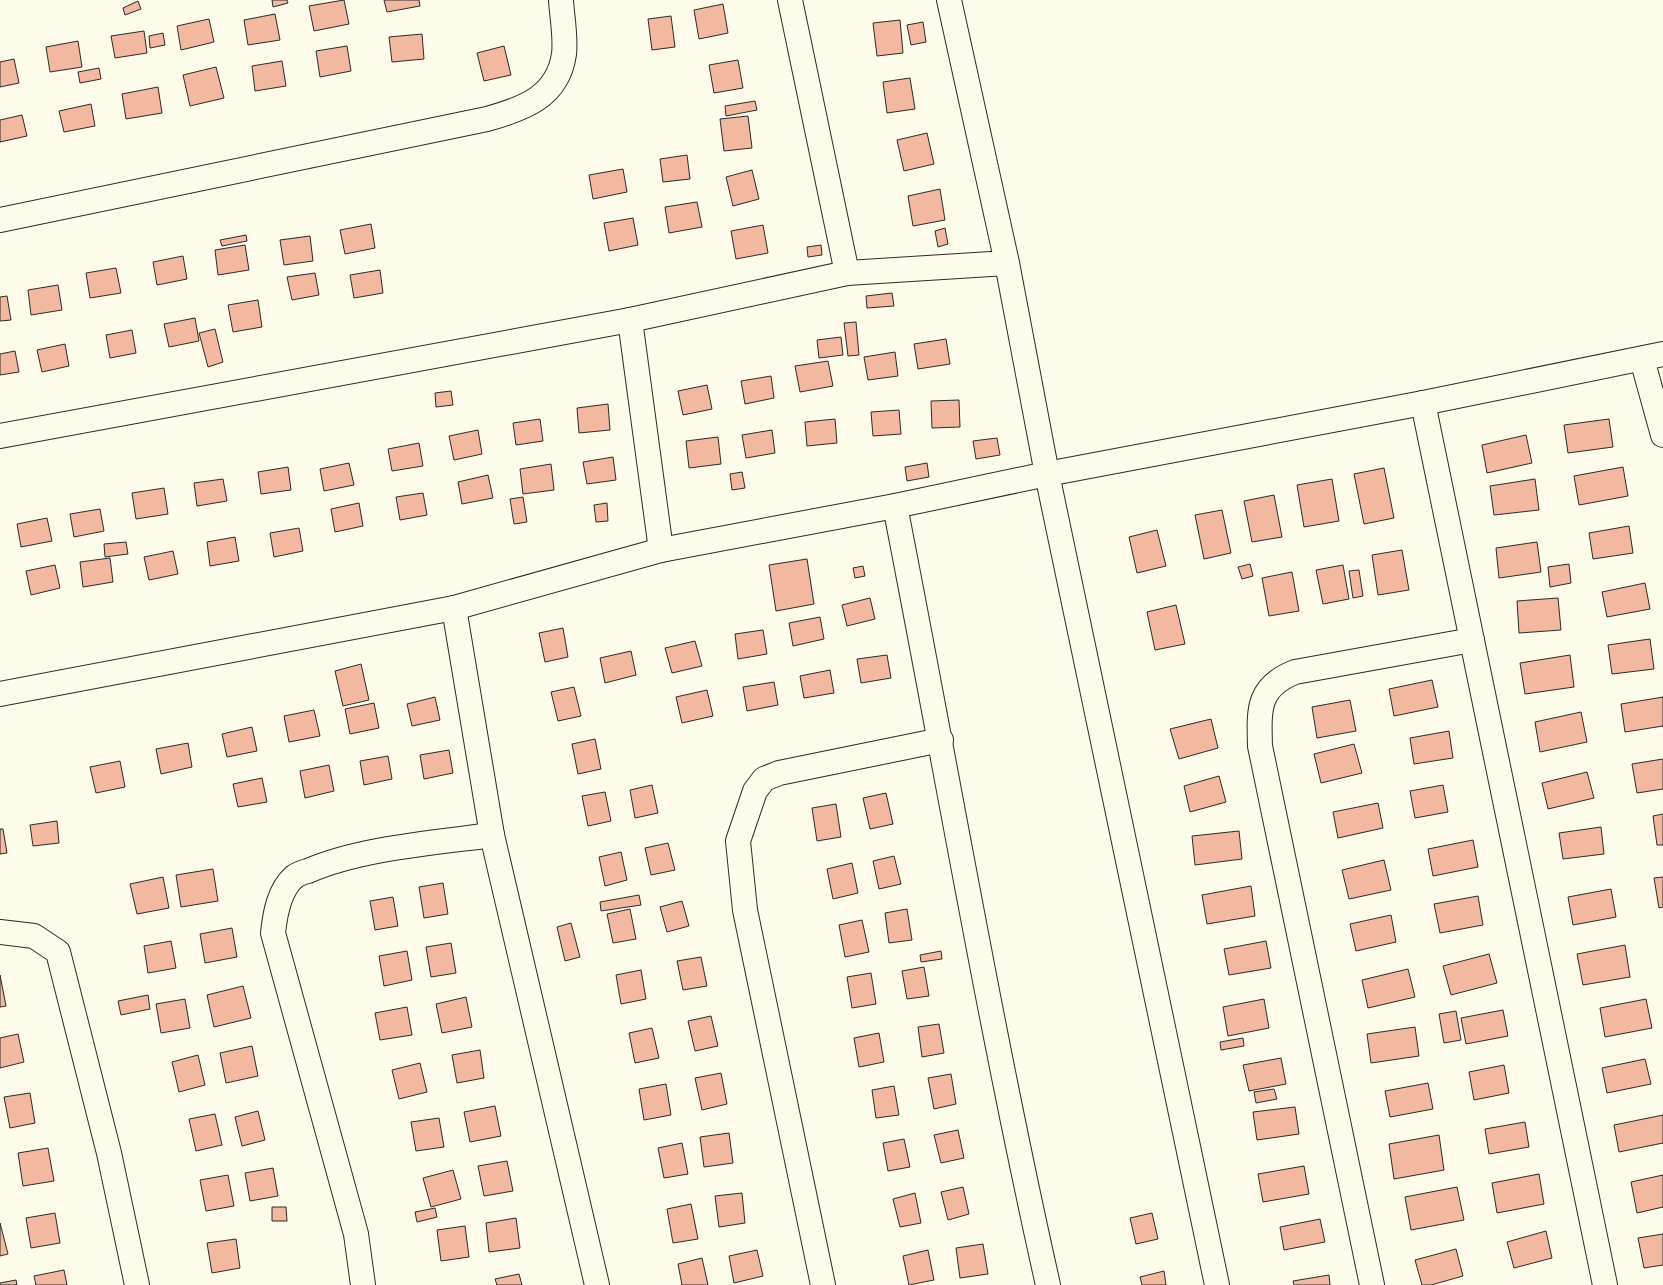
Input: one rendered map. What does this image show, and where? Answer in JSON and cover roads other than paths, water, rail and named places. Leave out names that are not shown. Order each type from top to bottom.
[{"type":"street","points":[[0,220],[478,121],[520,110],[544,95],[555,79],[564,54],[561,0]]},
{"type":"street","points":[[790,0],[847,273]]},
{"type":"street","points":[[949,0],[1007,263],[1047,474],[1217,1285]]},
{"type":"street","points":[[0,436],[630,320],[847,273],[1007,263]]},
{"type":"street","points":[[630,320],[661,550]]},
{"type":"street","points":[[0,694],[454,608],[661,550],[895,506],[1047,474],[1423,403],[1653,356],[1663,435]]},
{"type":"street","points":[[1423,403],[1605,1285]]},
{"type":"street","points":[[895,506],[941,740],[996,1045],[1048,1285]]},
{"type":"street","points":[[454,608],[492,835],[597,1285]]},
{"type":"street","points":[[1372,1285],[1260,746],[1259,711],[1264,695],[1282,678],[1295,672],[1472,640]]},
{"type":"street","points":[[823,1285],[745,910],[738,841],[755,791],[764,779],[780,773],[941,740]]},
{"type":"street","points":[[363,1285],[356,1234],[273,933],[274,915],[279,899],[294,876],[324,864],[357,856],[492,835]]},
{"type":"street","points":[[0,932],[34,936],[58,952],[109,1153],[136,1285]]}]
